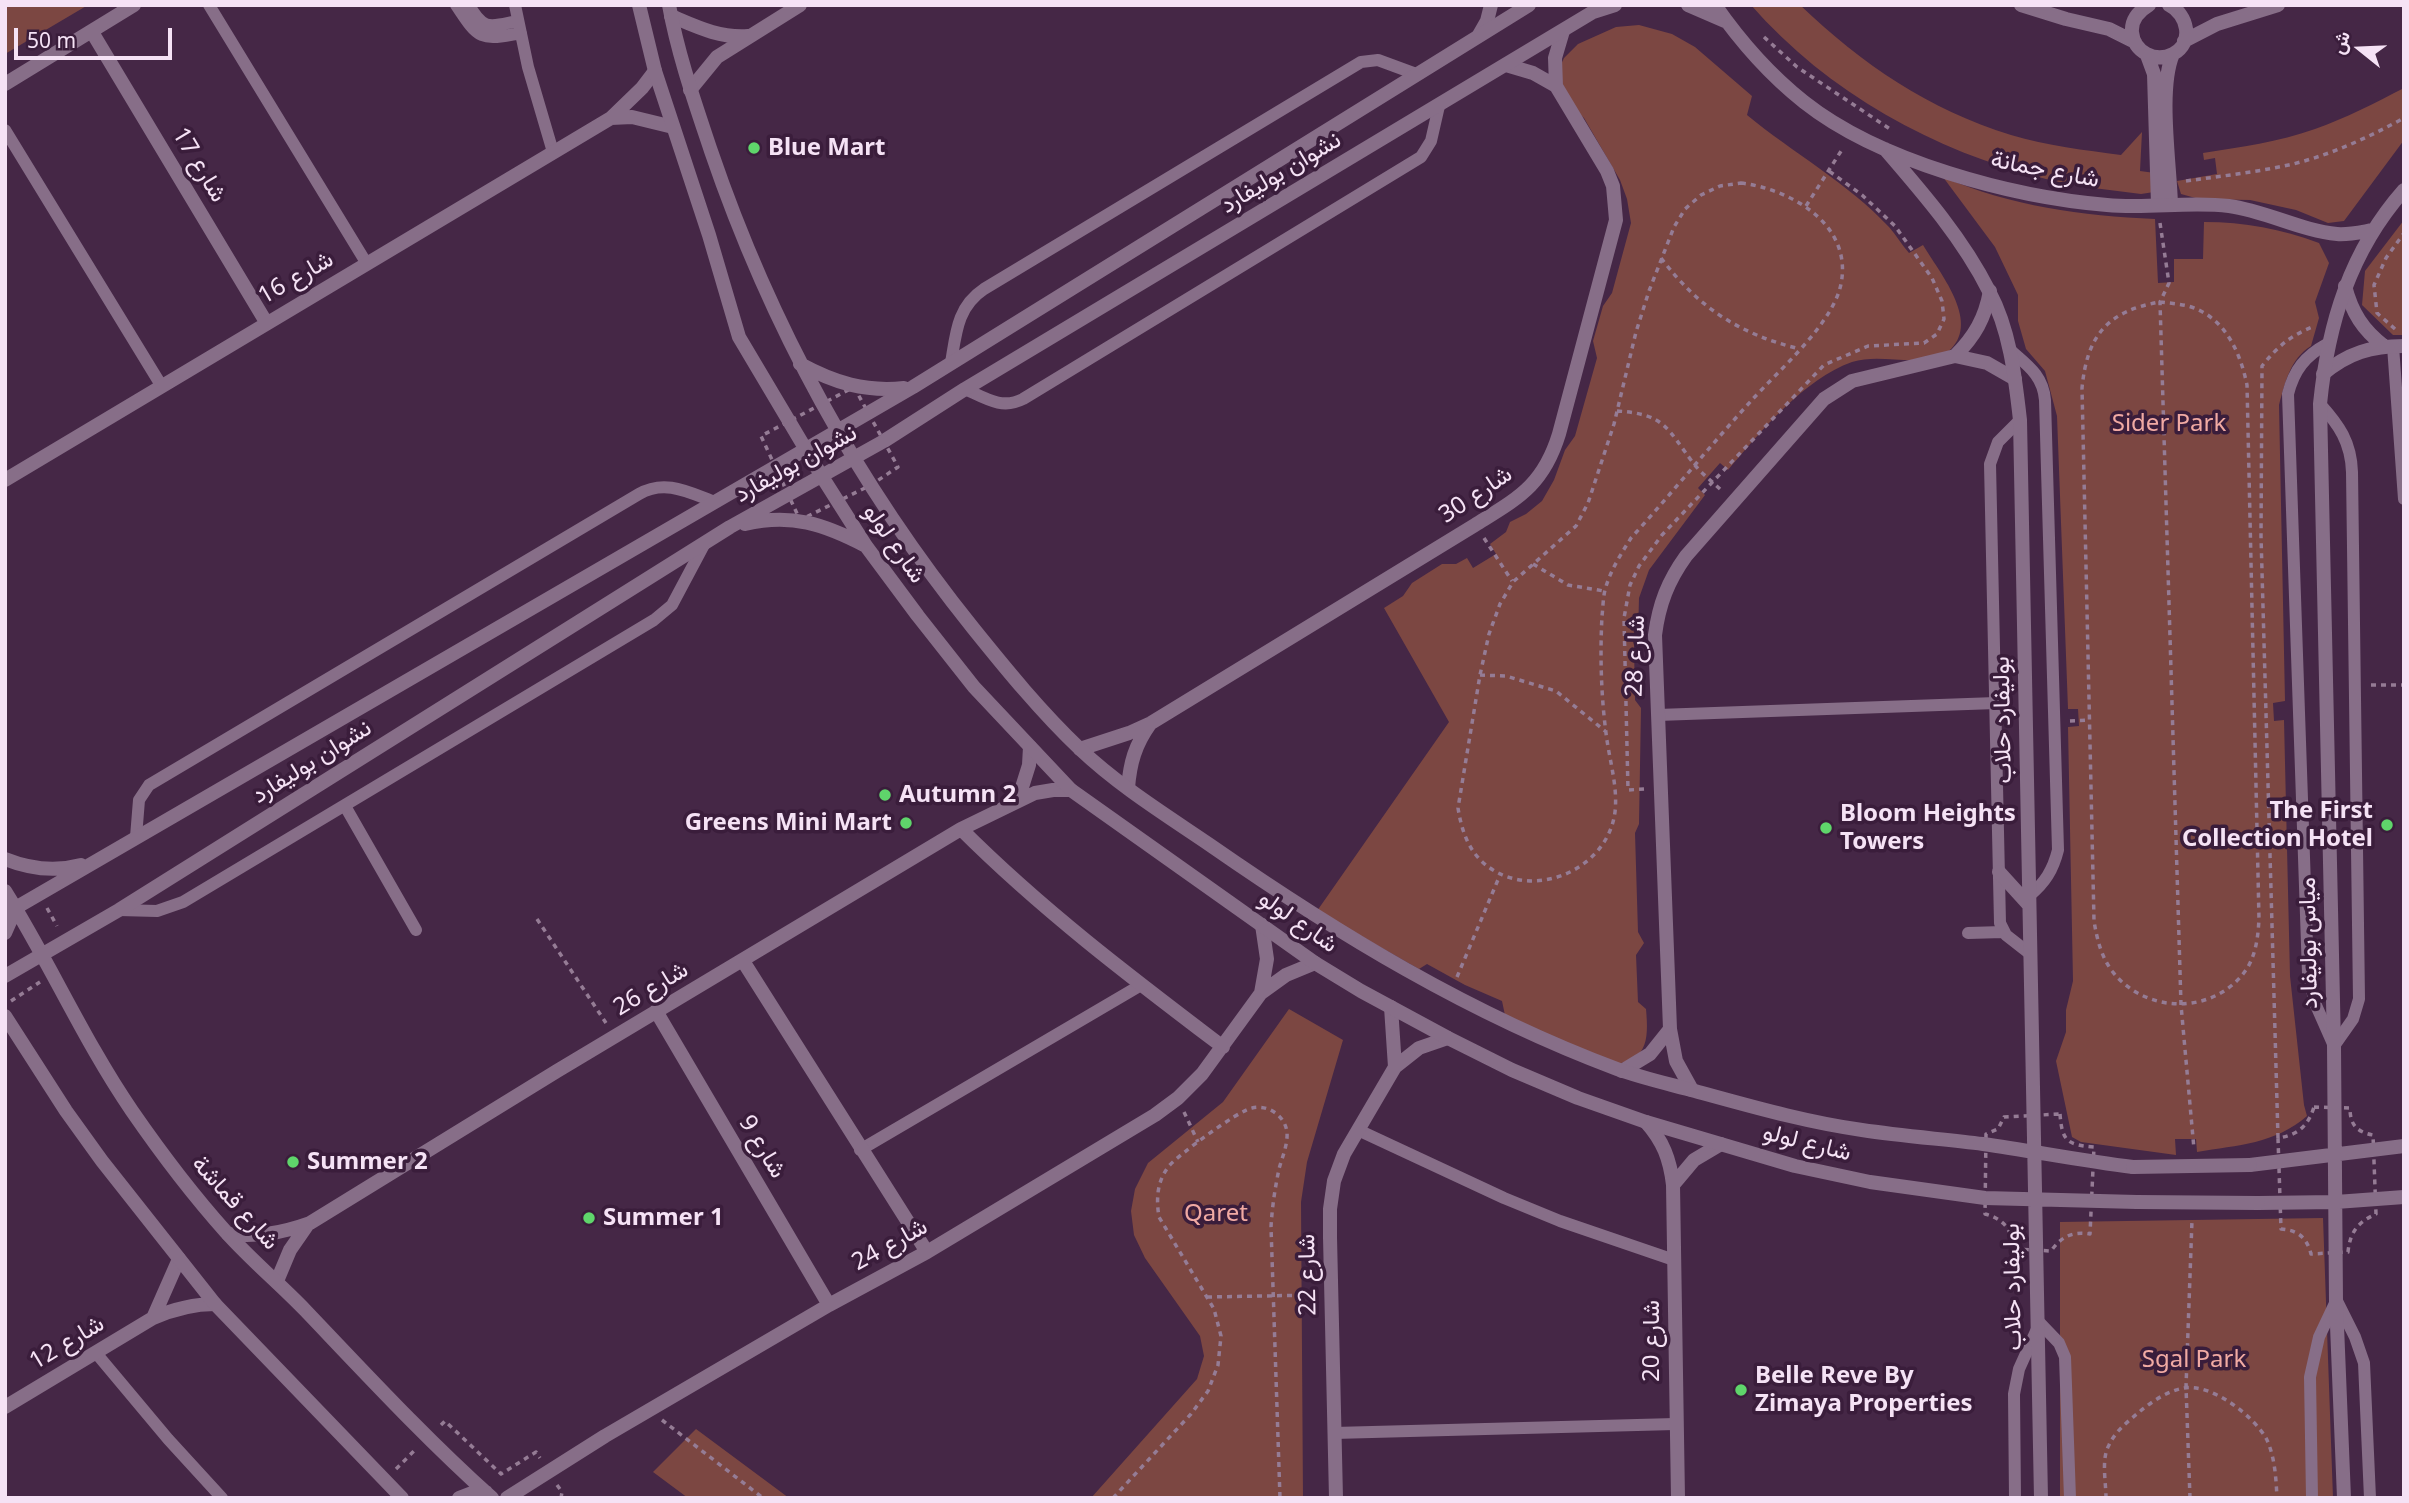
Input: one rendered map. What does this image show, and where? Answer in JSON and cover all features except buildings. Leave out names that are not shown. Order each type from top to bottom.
[{"type":"street","points":[[5,84],[134,5]]},
{"type":"street","name":"شارع لولو","points":[[639,5],[655,71],[739,337],[805,450],[866,546],[974,687],[1071,790],[1315,963],[1448,1038],[1512,1070],[1578,1098],[1646,1122],[1795,1166],[1870,1182],[1985,1198],[2258,1203],[2336,1202],[2404,1197]]},
{"type":"street","points":[[690,90],[717,57],[800,5]]},
{"type":"street","points":[[1479,35],[1487,21],[1491,5]]},
{"type":"street","name":"نشوان بوليفارد","points":[[10,911],[913,387],[1529,5]]},
{"type":"street","name":"نشوان بوليفارد","points":[[5,976],[118,910],[705,542],[853,458],[965,388],[1593,12],[1615,5]]},
{"type":"street","points":[[1688,5],[1726,22]]},
{"type":"street","name":"شارع جمانة","points":[[1715,5],[1763,65],[1805,103],[1851,134],[1885,149],[2001,187],[2055,200],[2111,206],[2205,204],[2250,210],[2334,234],[2373,230]]},
{"type":"street","points":[[2021,5],[2118,32],[2135,42],[2147,55],[2154,74],[2165,205]]},
{"type":"street","points":[[2135,42],[2132,25],[2148,5]]},
{"type":"street","points":[[2165,205],[2171,183],[2166,74],[2174,54],[2184,41],[2217,24],[2278,5]]},
{"type":"street","points":[[2172,6],[2184,19],[2184,41]]},
{"type":"street","points":[[670,11],[713,34],[749,36]]},
{"type":"street","name":"شارع لولو","points":[[670,11],[690,90],[740,233],[769,299],[800,364],[853,458],[932,577],[1003,666],[1080,749],[1128,788],[1267,885],[1381,957],[1449,995],[1541,1039],[1622,1071],[1775,1113],[1859,1129],[2133,1167],[2250,1165],[2404,1146]]},
{"type":"street","points":[[2099,26],[2136,17]]},
{"type":"street","points":[[2184,19],[2217,24]]},
{"type":"street","points":[[1556,86],[1555,58],[1563,31]]},
{"type":"street","name":"شارع 17","points":[[92,32],[266,322]]},
{"type":"street","points":[[2147,55],[2161,57],[2174,54]]},
{"type":"street","points":[[1506,65],[1533,73],[1556,86]]},
{"type":"street","name":"شارع 16","points":[[5,480],[611,118],[642,88],[655,71]]},
{"type":"street","name":"شارع 30","points":[[1080,749],[1151,723],[1475,525],[1527,490],[1542,474],[1553,455],[1616,220],[1616,203],[1607,171],[1556,86]]},
{"type":"street","points":[[611,118],[632,117],[673,127]]},
{"type":"street","name":"بوليفارد حلاب","points":[[1885,149],[1952,232],[1990,291],[2010,349],[2020,420],[2040,1498]]},
{"type":"street","points":[[2373,230],[2404,190]]},
{"type":"street","name":"مياس بوليفارد","points":[[2344,1498],[2336,1301],[2334,1045],[2320,404],[2327,344],[2333,320],[2345,286],[2373,230]]},
{"type":"street","points":[[2345,286],[2358,321],[2370,335],[2394,346]]},
{"type":"street","points":[[1955,356],[1980,327],[1990,291]]},
{"type":"street","points":[[2323,374],[2351,354],[2394,346]]},
{"type":"street","name":"شارع 28","points":[[1692,1090],[1676,1061],[1670,1029],[1655,635],[1664,593],[1686,556],[1824,399],[1837,389],[1867,377],[1955,356],[1987,363],[2015,379]]},
{"type":"street","points":[[800,364],[826,378],[854,387],[883,390],[913,387]]},
{"type":"street","points":[[730,527],[764,520],[800,520],[835,529],[866,546]]},
{"type":"street","name":"شارع 30","points":[[1128,788],[1130,765],[1137,743],[1151,723]]},
{"type":"street","points":[[1018,800],[1027,774],[1030,747]]},
{"type":"street","name":"شارع 26","points":[[228,1234],[269,1235],[310,1223],[961,829],[1035,793],[1053,789],[1071,790]]},
{"type":"street","points":[[961,829],[1008,876],[1141,985],[1223,1047]]},
{"type":"street","points":[[5,859],[23,866],[47,870],[93,862]]},
{"type":"street","points":[[1999,872],[2029,900]]},
{"type":"street","name":"شارع قماشة","points":[[5,891],[10,911],[42,954],[90,1044],[131,1110],[177,1174],[228,1234],[428,1438],[489,1495]]},
{"type":"street","points":[[5,933],[10,911]]},
{"type":"street","name":"شارع 24","points":[[1261,993],[1267,959],[1262,925]]},
{"type":"street","points":[[743,961],[860,1150],[927,1252]]},
{"type":"street","name":"شارع 24","points":[[507,1498],[649,1410],[829,1305],[927,1252],[1155,1115],[1178,1098],[1202,1074],[1261,993],[1286,975],[1315,963]]},
{"type":"street","points":[[1391,1007],[1395,1067]]},
{"type":"street","name":"شارع 9","points":[[656,1012],[829,1305]]},
{"type":"street","points":[[5,1016],[95,1151],[215,1304],[402,1498]]},
{"type":"street","points":[[1622,1071],[1650,1054],[1670,1029]]},
{"type":"street","points":[[5,1037],[30,1055]]},
{"type":"street","name":"شارع 22","points":[[1336,1498],[1330,1209],[1334,1181],[1344,1154],[1395,1067],[1419,1048],[1448,1038]]},
{"type":"street","name":"شارع 20","points":[[1646,1122],[1666,1150],[1673,1185],[1678,1498]]},
{"type":"street","points":[[1673,1185],[1694,1160],[1721,1144]]},
{"type":"street","name":"شارع 26","points":[[277,1281],[290,1250],[310,1223]]},
{"type":"street","points":[[153,1318],[179,1259]]},
{"type":"street","name":"شارع 12","points":[[5,1407],[153,1318],[193,1304],[215,1304]]},
{"type":"street","points":[[460,1498],[472,1493],[489,1495]]},
{"type":"lane","points":[[209,5],[368,264]]},
{"type":"lane","points":[[456,5],[472,29],[483,37],[496,37],[519,27]]},
{"type":"lane","points":[[469,5],[479,22],[488,26],[519,27]]},
{"type":"lane","points":[[514,5],[553,152]]},
{"type":"lane","points":[[951,363],[960,314],[974,295],[1361,62],[1378,60],[1416,74]]},
{"type":"lane","points":[[965,388],[999,404],[1007,405],[1023,399],[1421,157],[1431,141],[1439,106]]},
{"type":"lane","points":[[5,130],[161,385]]},
{"type":"lane","points":[[2320,404],[2340,428],[2351,457],[2359,999],[2353,1019],[2334,1045],[2315,1003],[2308,973],[2288,394],[2292,377],[2302,362],[2327,344]]},
{"type":"lane","points":[[2394,346],[2404,499]]},
{"type":"lane","points":[[2010,349],[2038,376],[2044,387],[2045,400],[2058,850],[2049,876],[2029,900]]},
{"type":"lane","points":[[2020,420],[1998,442],[1990,464],[2000,923],[2003,932],[2029,953]]},
{"type":"lane","points":[[136,837],[139,800],[149,785],[647,489],[666,486],[715,502]]},
{"type":"lane","points":[[118,910],[142,912],[171,908],[664,614],[679,595],[705,542]]},
{"type":"lane","points":[[1658,715],[1996,703]]},
{"type":"lane","points":[[345,806],[416,930]]},
{"type":"lane","points":[[1968,933],[2003,932]]},
{"type":"lane","points":[[860,1150],[1141,985]]},
{"type":"lane","points":[[1358,1130],[1504,1198],[1560,1221],[1674,1260]]},
{"type":"lane","points":[[2312,1498],[2309,1377],[2319,1337],[2336,1301]]},
{"type":"lane","points":[[2336,1301],[2355,1336],[2364,1363],[2370,1498]]},
{"type":"lane","points":[[2015,1498],[2014,1394],[2019,1369],[2037,1324],[2059,1343],[2066,1357],[2070,1498]]},
{"type":"lane","points":[[96,1353],[222,1498]]},
{"type":"lane","points":[[1334,1433],[1675,1424]]},
{"type":"path","points":[[1758,31],[1797,67],[1897,134]]},
{"type":"path","points":[[2171,183],[2293,164],[2334,152],[2404,118]]},
{"type":"path","points":[[1806,206],[1851,134]]},
{"type":"path","points":[[1741,183],[1762,185],[1806,206],[1824,221],[1836,239],[1842,261],[1841,283],[1833,304],[1800,349],[1751,400],[1631,538],[1604,591],[1601,642],[1606,731],[1615,788],[1615,813],[1607,837],[1592,857],[1573,872],[1549,880],[1524,881],[1500,875],[1483,864],[1470,848],[1461,829],[1458,808],[1480,674],[1489,634],[1500,604],[1513,582],[1576,526],[1588,503],[1617,411],[1636,332],[1661,258],[1685,209],[1701,195],[1720,186],[1741,183]]},
{"type":"path","points":[[2165,205],[2169,283],[2160,302],[2180,1005],[2194,1152]]},
{"type":"path","points":[[2404,233],[2386,258],[2374,285],[2377,313],[2395,329],[2404,330]]},
{"type":"path","points":[[1661,258],[1685,287],[1721,317],[1773,342],[1800,349]]},
{"type":"path","points":[[2160,302],[2189,306],[2212,319],[2230,337],[2236,348],[2246,384],[2259,919],[2257,945],[2247,969],[2229,988],[2206,1001],[2180,1005],[2154,1001],[2130,990],[2105,959],[2099,947],[2094,921],[2082,388],[2085,362],[2096,337],[2114,318],[2138,306],[2160,302]]},
{"type":"path","points":[[2278,1138],[2261,536],[2262,366],[2280,344],[2294,334],[2333,320]]},
{"type":"path","points":[[1617,411],[1636,412],[1658,421],[1675,436],[1695,466],[1734,502]]},
{"type":"path","points":[[1475,525],[1513,582]]},
{"type":"path","points":[[1533,564],[1568,585],[1604,591]]},
{"type":"path","points":[[1480,674],[1518,679],[1556,691],[1606,731]]},
{"type":"path","points":[[2355,686],[2404,685]]},
{"type":"path","points":[[1449,995],[1500,875]]},
{"type":"path","points":[[537,919],[615,1037]]},
{"type":"path","points":[[1178,1098],[1198,1142]]},
{"type":"path","points":[[1113,1498],[1191,1414],[1208,1391],[1218,1365],[1221,1336],[1214,1309],[1159,1217],[1156,1200],[1160,1182],[1168,1167],[1198,1142],[1250,1108],[1267,1107],[1281,1117],[1287,1132],[1272,1207],[1271,1227],[1280,1498]]},
{"type":"path","points":[[2190,1498],[2186,1387],[2192,1208]]},
{"type":"path","points":[[1207,1297],[1331,1294]]},
{"type":"path","points":[[2106,1498],[2105,1460],[2108,1446],[2122,1427],[2146,1406],[2164,1394],[2186,1387],[2204,1390],[2228,1400],[2253,1421],[2266,1439],[2273,1457],[2277,1498]]},
{"type":"path","points":[[649,1410],[762,1498]]},
{"type":"green space","points":[[5,5],[88,5],[5,54]]},
{"type":"green space","points":[[1751,5],[1800,5],[1848,47],[1898,83],[1952,112],[2011,135],[2052,145],[2121,155],[2142,132],[2140,171],[2155,173],[2154,192],[2141,194],[2046,179],[2004,167],[1924,135],[1885,115],[1814,65],[1781,37]]},
{"type":"green space","points":[[1639,25],[1672,34],[1695,47],[1752,96],[1747,115],[1856,196],[1889,227],[1909,253],[1923,245],[1954,296],[1961,324],[1959,337],[1951,349],[1941,356],[1926,360],[1869,359],[1852,362],[1834,370],[1800,394],[1728,470],[1720,463],[1698,488],[1705,495],[1649,570],[1639,598],[1638,637],[1634,646],[1635,700],[1641,708],[1639,824],[1635,833],[1638,932],[1644,943],[1636,955],[1638,1002],[1646,1009],[1647,1031],[1643,1048],[1638,1055],[1631,1060],[1609,1065],[1506,1020],[1502,1001],[1427,964],[1419,969],[1317,911],[1449,722],[1384,608],[1403,596],[1412,583],[1442,564],[1456,564],[1467,558],[1473,568],[1496,554],[1490,544],[1506,532],[1510,522],[1542,501],[1554,480],[1565,450],[1575,436],[1597,358],[1593,341],[1603,306],[1612,293],[1631,223],[1620,180],[1584,118],[1572,107],[1561,89],[1558,71],[1564,58],[1578,44],[1616,27]]},
{"type":"green space","points":[[2404,88],[2404,140],[2344,221],[2328,223],[2296,210],[2250,200],[2199,199],[2181,194],[2177,181],[2217,174],[2215,158],[2204,160],[2203,153],[2301,134],[2327,125]]},
{"type":"green space","name":"Sider Park","points":[[1943,177],[1995,195],[2047,208],[2155,219],[2158,283],[2174,282],[2174,259],[2203,259],[2204,222],[2248,225],[2305,238],[2319,243],[2329,263],[2315,302],[2319,318],[2311,346],[2293,365],[2279,405],[2285,701],[2273,703],[2274,721],[2284,720],[2290,976],[2307,1116],[2269,1138],[2197,1152],[2196,1139],[2175,1139],[2176,1155],[2081,1142],[2072,1137],[2056,1061],[2066,1032],[2066,1010],[2073,981],[2068,727],[2079,726],[2078,709],[2068,709],[2057,416],[2045,371],[2026,349],[2018,321],[2018,295],[1995,247]]},
{"type":"green space","points":[[2404,220],[2404,335],[2393,335],[2362,305],[2365,271]]},
{"type":"green space","name":"Qaret","points":[[1289,1009],[1343,1040],[1307,1162],[1301,1202],[1303,1498],[1091,1498],[1197,1379],[1204,1356],[1200,1336],[1145,1258],[1134,1235],[1131,1211],[1135,1189],[1148,1163],[1223,1102]]},
{"type":"green space","name":"Sgal Park","points":[[2323,1218],[2333,1498],[2060,1498],[2060,1222]]},
{"type":"green space","points":[[696,1429],[789,1498],[688,1498],[653,1472]]},
{"type":"place","name":"Blue Mart","points":[[754,148]]},
{"type":"place","name":"Autumn 2","points":[[885,795]]},
{"type":"place","name":"Greens Mini Mart","points":[[906,823]]},
{"type":"place","name":"The First Collection Hotel","points":[[2387,825]]},
{"type":"place","name":"Bloom Heights Towers","points":[[1826,828]]},
{"type":"place","name":"Summer 2","points":[[293,1162]]},
{"type":"place","name":"Summer 1","points":[[589,1218]]},
{"type":"place","name":"Belle Reve By Zimaya Properties","points":[[1741,1390]]}]
